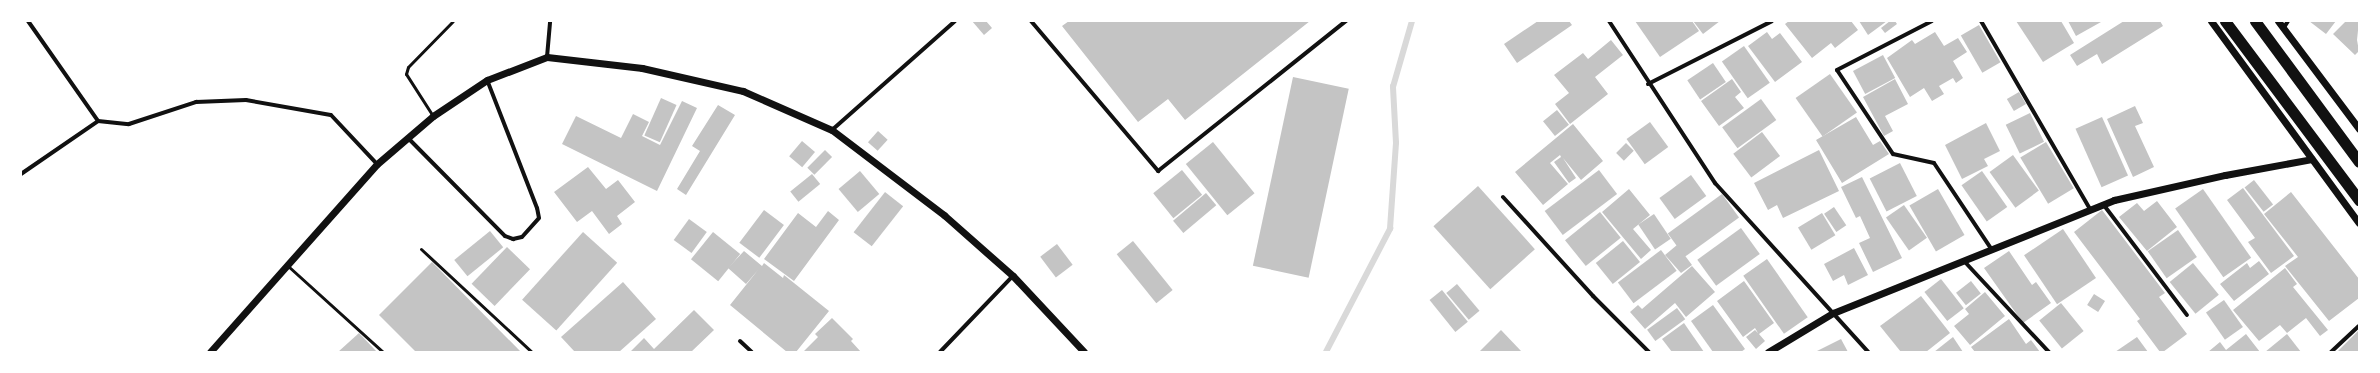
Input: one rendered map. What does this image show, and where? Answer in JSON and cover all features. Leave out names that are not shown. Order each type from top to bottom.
[{"type":"highway","points":[[2226,21],[2359,200]]},
{"type":"highway","points":[[2255,21],[2359,162]]},
{"type":"street","points":[[28,21],[98,121]]},
{"type":"street","points":[[547,58],[550,21]]},
{"type":"street","points":[[832,130],[955,21]]},
{"type":"street","points":[[1031,21],[1158,171],[1346,21]]},
{"type":"street","points":[[1609,21],[1648,84],[1715,183],[1868,352]]},
{"type":"street","points":[[1648,84],[1772,21]]},
{"type":"street","points":[[1932,21],[1837,70],[1893,154],[1934,163],[1992,250]]},
{"type":"street","points":[[1981,21],[2090,209]]},
{"type":"street","points":[[2211,21],[2358,219]]},
{"type":"street","points":[[2278,21],[2359,129]]},
{"type":"street","points":[[2283,29],[2288,21]]},
{"type":"street","points":[[210,352],[288,266],[377,164],[433,116],[487,80],[547,58],[642,68],[743,91],[832,130],[944,215],[1013,276],[1084,352]]},
{"type":"street","points":[[408,138],[505,236],[513,239],[522,237],[539,218],[537,208],[487,80]]},
{"type":"street","points":[[21,174],[98,121],[129,124],[196,102],[246,100],[331,115],[377,164]]},
{"type":"street","points":[[1768,352],[1833,313],[2103,204],[2225,175],[2312,159]]},
{"type":"street","points":[[1502,197],[1593,296],[1649,352]]},
{"type":"street","points":[[2103,204],[2187,315]]},
{"type":"street","points":[[1964,261],[2049,352]]},
{"type":"street","points":[[940,352],[1013,276]]},
{"type":"street","points":[[2331,352],[2359,326]]},
{"type":"street","points":[[740,341],[752,352]]},
{"type":"lane","points":[[433,116],[406,74],[408,67],[453,21]]},
{"type":"lane","points":[[421,249],[532,352]]},
{"type":"lane","points":[[288,266],[383,352]]},
{"type":"building","points":[[972,21],[986,21],[992,28],[984,35]]},
{"type":"building","points":[[1069,21],[1310,21],[1185,120],[1168,99],[1138,122],[1062,26]]},
{"type":"building","points":[[1538,21],[1569,21],[1572,25],[1517,63],[1504,44]]},
{"type":"building","points":[[1635,21],[1692,21],[1699,31],[1660,57]]},
{"type":"building","points":[[1693,21],[1720,21],[1703,34]]},
{"type":"building","points":[[1789,21],[1851,21],[1858,30],[1835,48],[1831,43],[1812,58],[1785,24]]},
{"type":"building","points":[[1859,21],[1887,21],[1868,35]]},
{"type":"building","points":[[1890,21],[1895,21],[1897,24],[1885,33],[1881,28]]},
{"type":"building","points":[[2016,21],[2061,21],[2074,43],[2043,62]]},
{"type":"building","points":[[2068,21],[2101,21],[2101,22],[2076,36]]},
{"type":"building","points":[[2124,21],[2160,21],[2163,26],[2102,64],[2097,54],[2077,66],[2070,55]]},
{"type":"building","points":[[2309,21],[2336,21],[2326,34]]},
{"type":"building","points":[[2346,21],[2359,21],[2357,40],[2359,51],[2355,55],[2333,34]]},
{"type":"building","points":[[1979,25],[2000,62],[1982,73],[1961,36]]},
{"type":"building","points":[[1767,32],[1772,39],[1780,33],[1802,62],[1775,82],[1748,46]]},
{"type":"building","points":[[1935,32],[1944,46],[1958,38],[1967,52],[1953,61],[1963,78],[1956,83],[1953,78],[1939,86],[1944,94],[1932,101],[1924,88],[1910,97],[1887,58],[1912,40],[1915,44]]},
{"type":"building","points":[[1611,40],[1623,55],[1595,77],[1608,94],[1570,124],[1555,104],[1569,93],[1554,75],[1583,53],[1588,59]]},
{"type":"building","points":[[1744,46],[1770,83],[1748,98],[1722,61]]},
{"type":"building","points":[[1883,55],[1895,78],[1865,94],[1853,71]]},
{"type":"building","points":[[1713,63],[1726,82],[1700,99],[1687,80]]},
{"type":"building","points":[[1830,74],[1857,113],[1823,137],[1796,98]]},
{"type":"building","points":[[1293,77],[1349,89],[1309,278],[1253,266]]},
{"type":"building","points":[[1732,79],[1741,92],[1735,97],[1744,108],[1719,126],[1701,101]]},
{"type":"building","points":[[1895,79],[1908,104],[1885,116],[1893,131],[1884,136],[1863,97]]},
{"type":"building","points":[[2019,92],[2026,104],[2014,111],[2007,99]]},
{"type":"building","points":[[661,98],[677,105],[660,142],[644,135]]},
{"type":"building","points":[[1761,99],[1776,120],[1737,148],[1722,127]]},
{"type":"building","points":[[682,101],[697,108],[657,191],[562,144],[576,116],[621,138],[633,114],[649,122],[642,136],[660,145]]},
{"type":"building","points":[[718,105],[735,115],[686,195],[677,189],[700,151],[692,146]]},
{"type":"building","points":[[2135,106],[2143,123],[2135,126],[2154,167],[2133,177],[2107,119]]},
{"type":"building","points":[[1557,110],[1569,125],[1555,136],[1543,121]]},
{"type":"building","points":[[2030,113],[2044,142],[2020,154],[2006,125]]},
{"type":"building","points":[[1856,117],[1873,145],[1880,141],[1889,154],[1842,183],[1816,140]]},
{"type":"building","points":[[2102,117],[2128,175],[2102,187],[2076,129]]},
{"type":"building","points":[[1650,122],[1668,147],[1645,164],[1627,139]]},
{"type":"building","points":[[1986,123],[2000,151],[1984,159],[1988,166],[1962,179],[1945,145]]},
{"type":"building","points":[[1573,124],[1603,161],[1581,180],[1563,158],[1576,178],[1569,183],[1554,162],[1561,157],[1560,155],[1550,163],[1568,184],[1543,205],[1515,172]]},
{"type":"building","points":[[878,131],[888,140],[878,151],[868,142]]},
{"type":"building","points":[[1762,132],[1780,156],[1751,178],[1733,154]]},
{"type":"building","points":[[802,141],[815,152],[802,167],[789,156]]},
{"type":"building","points":[[1213,142],[1255,193],[1227,215],[1186,164]]},
{"type":"building","points":[[2046,142],[2074,188],[2048,204],[2020,157]]},
{"type":"building","points":[[1626,143],[1634,151],[1624,161],[1616,153]]},
{"type":"building","points":[[825,150],[832,157],[814,175],[807,168]]},
{"type":"building","points":[[1819,150],[1839,191],[1783,218],[1777,205],[1768,210],[1754,183]]},
{"type":"building","points":[[2013,155],[2039,191],[2015,208],[1990,172]]},
{"type":"building","points":[[1900,163],[1917,196],[1887,211],[1870,178]]},
{"type":"building","points":[[588,167],[606,189],[618,180],[635,202],[617,216],[622,224],[609,234],[592,211],[577,222],[554,192]]},
{"type":"building","points":[[1182,170],[1202,195],[1173,218],[1153,193]]},
{"type":"building","points":[[1599,170],[1617,194],[1563,235],[1545,211]]},
{"type":"building","points":[[860,171],[879,194],[858,212],[839,189]]},
{"type":"building","points":[[1982,171],[2007,207],[1987,221],[1962,185]]},
{"type":"building","points":[[812,174],[820,184],[798,202],[790,192]]},
{"type":"building","points":[[1691,175],[1706,196],[1675,219],[1659,198]]},
{"type":"building","points":[[1862,177],[1902,258],[1873,272],[1859,243],[1870,238],[1860,216],[1856,218],[1841,187]]},
{"type":"building","points":[[2254,180],[2273,204],[2264,212],[2245,187]]},
{"type":"building","points":[[1478,186],[1535,249],[1490,289],[1433,226]]},
{"type":"building","points":[[2243,188],[2294,256],[2271,273],[2248,242],[2255,238],[2227,200]]},
{"type":"building","points":[[1629,189],[1650,215],[1633,229],[1651,250],[1641,259],[1602,212]]},
{"type":"building","points":[[1938,189],[1964,235],[1936,251],[1909,206]]},
{"type":"building","points":[[2203,189],[2251,258],[2223,277],[2175,209]]},
{"type":"building","points":[[885,192],[903,206],[872,246],[854,232]]},
{"type":"building","points":[[2291,192],[2359,279],[2359,298],[2329,321],[2285,266],[2298,257],[2264,214]]},
{"type":"building","points":[[1206,193],[1216,205],[1183,233],[1173,221]]},
{"type":"building","points":[[1722,194],[1739,217],[1685,257],[1668,233]]},
{"type":"building","points":[[2157,201],[2177,227],[2147,251],[2119,217],[2137,203],[2144,211]]},
{"type":"building","points":[[1904,205],[1927,238],[1909,250],[1886,218]]},
{"type":"building","points":[[1834,207],[1846,225],[1836,232],[1824,214]]},
{"type":"building","points":[[764,210],[784,225],[759,258],[739,243]]},
{"type":"building","points":[[2102,210],[2165,293],[2159,297],[2187,334],[2163,352],[2160,352],[2137,321],[2140,319],[2074,232]]},
{"type":"building","points":[[828,211],[839,220],[794,281],[764,259],[798,213],[816,227]]},
{"type":"building","points":[[1600,212],[1621,238],[1586,266],[1565,240]]},
{"type":"building","points":[[1822,213],[1835,235],[1811,250],[1798,227]]},
{"type":"building","points":[[1654,214],[1671,239],[1655,249],[1638,225]]},
{"type":"building","points":[[689,219],[707,232],[692,253],[674,240]]},
{"type":"building","points":[[1741,228],[1760,254],[1716,286],[1697,260]]},
{"type":"building","points":[[2063,229],[2096,278],[2057,304],[2024,255]]},
{"type":"building","points":[[2178,230],[2197,257],[2167,278],[2148,251]]},
{"type":"building","points":[[490,231],[503,247],[467,276],[454,260]]},
{"type":"building","points":[[583,232],[617,263],[556,330],[522,300]]},
{"type":"building","points":[[713,232],[740,254],[718,281],[691,259]]},
{"type":"building","points":[[1133,241],[1173,290],[1156,303],[1117,254]]},
{"type":"building","points":[[1623,241],[1640,262],[1613,284],[1596,263]]},
{"type":"building","points":[[1057,244],[1073,265],[1056,277],[1040,257]]},
{"type":"building","points":[[1677,245],[1692,265],[1681,273],[1665,255]]},
{"type":"building","points":[[507,247],[530,269],[495,306],[472,284]]},
{"type":"building","points":[[1854,248],[1868,275],[1848,285],[1844,275],[1833,281],[1824,264]]},
{"type":"building","points":[[1661,250],[1677,271],[1634,303],[1618,282]]},
{"type":"building","points":[[744,251],[762,266],[764,263],[783,278],[784,275],[829,311],[796,352],[787,352],[730,305],[758,270],[746,284],[728,268]]},
{"type":"building","points":[[2009,251],[2032,285],[2036,282],[2051,303],[2023,323],[1984,268]]},
{"type":"building","points":[[1767,259],[1808,317],[1784,334],[1743,276]]},
{"type":"building","points":[[2259,261],[2269,274],[2234,301],[2220,284],[2247,263],[2250,268]]},
{"type":"building","points":[[432,262],[521,352],[416,352],[379,315]]},
{"type":"building","points":[[2193,263],[2219,295],[2195,314],[2170,282]]},
{"type":"building","points":[[1692,266],[1715,292],[1686,317],[1675,303],[1645,329],[1630,312],[1638,305],[1642,309]]},
{"type":"building","points":[[2285,268],[2297,284],[2293,287],[2328,330],[2320,336],[2306,318],[2287,333],[2280,325],[2259,341],[2233,310]]},
{"type":"building","points":[[1941,279],[1964,308],[1947,321],[1924,292]]},
{"type":"building","points":[[1744,281],[1774,323],[1759,334],[1765,341],[1756,349],[1746,337],[1755,330],[1758,333],[1755,328],[1743,337],[1717,301]]},
{"type":"building","points":[[1971,281],[1981,294],[1966,305],[1956,293]]},
{"type":"building","points":[[623,282],[656,319],[619,352],[575,352],[561,337]]},
{"type":"building","points":[[1457,284],[1479,311],[1469,320],[1446,293]]},
{"type":"building","points":[[1442,290],[1468,322],[1455,332],[1430,300]]},
{"type":"building","points":[[1985,292],[2005,316],[1970,345],[1954,326],[1969,314],[1965,309]]},
{"type":"building","points":[[2094,294],[2105,301],[2098,312],[2087,305]]},
{"type":"building","points":[[1921,296],[1950,333],[1926,352],[1901,352],[1880,326]]},
{"type":"building","points":[[2224,300],[2243,327],[2225,340],[2206,313]]},
{"type":"building","points":[[2061,303],[2084,331],[2062,349],[2039,321]]},
{"type":"building","points":[[1713,305],[1745,349],[1741,352],[1713,352],[1691,321]]},
{"type":"building","points":[[1677,308],[1685,319],[1655,341],[1647,330]]},
{"type":"building","points":[[694,310],[714,330],[691,352],[630,352],[644,338],[654,349]]},
{"type":"building","points":[[832,318],[853,339],[851,341],[861,352],[803,352],[818,337],[815,334]]},
{"type":"building","points":[[2009,319],[2026,344],[2031,340],[2040,352],[1975,352],[1971,347]]},
{"type":"building","points":[[1684,323],[1704,352],[1672,352],[1662,339]]},
{"type":"building","points":[[1501,330],[1522,352],[1479,352]]},
{"type":"building","points":[[2359,330],[2359,352],[2337,352]]},
{"type":"building","points":[[359,333],[377,352],[338,352]]},
{"type":"building","points":[[2246,334],[2260,352],[2208,352],[2220,342],[2226,350]]},
{"type":"building","points":[[2287,334],[2301,352],[2265,352]]},
{"type":"building","points":[[1953,337],[1963,352],[1934,352]]},
{"type":"building","points":[[2137,337],[2148,352],[2115,352]]},
{"type":"building","points":[[1841,339],[1848,352],[1815,352]]},
{"type":"waterway","points":[[1326,352],[1390,229],[1396,143],[1393,87],[1412,21]]}]
